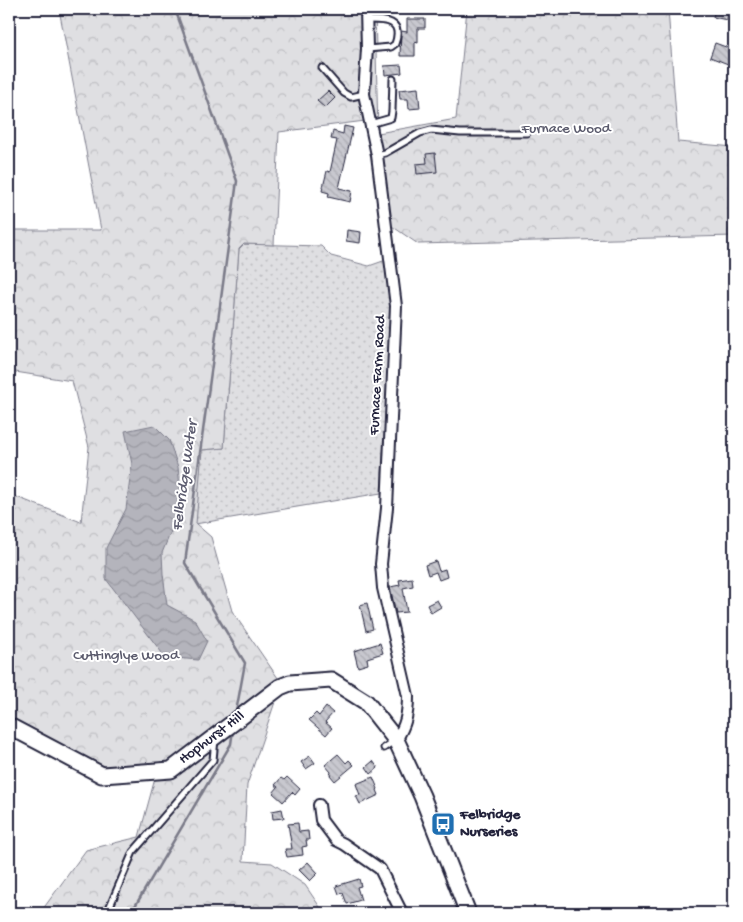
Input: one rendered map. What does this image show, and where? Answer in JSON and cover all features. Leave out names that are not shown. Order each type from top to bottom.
[{"type":"street","name":"Furnace Farm Road","points":[[366,9],[367,48],[364,94],[377,155],[396,306],[387,508],[381,564],[383,588],[408,696],[408,712],[403,729],[390,744]]},
{"type":"street","name":"Hophurst Hill","points":[[9,726],[102,775],[171,770],[280,686],[290,683],[331,680],[366,702],[422,796],[468,913]]},
{"type":"street","points":[[319,805],[321,820],[336,840],[380,869],[402,913]]},
{"type":"lane","points":[[366,20],[391,21],[398,30],[396,44],[391,47],[367,48]]},
{"type":"lane","points":[[322,68],[344,93],[351,97],[364,94]]},
{"type":"lane","points":[[370,124],[391,118],[393,79]]},
{"type":"lane","points":[[377,155],[385,153],[420,133],[431,130],[460,133],[527,133]]},
{"type":"lane","points":[[107,913],[133,852],[213,760],[221,731]]},
{"type":"green space","points":[[59,9],[375,9],[378,133],[456,119],[467,9],[668,9],[678,142],[734,147],[734,236],[418,244],[383,218],[365,121],[279,132],[274,245],[244,244],[239,249],[224,448],[202,450],[196,524],[211,537],[232,611],[278,678],[280,687],[247,785],[243,861],[272,863],[305,885],[324,913],[40,913],[86,850],[139,837],[157,771],[102,775],[9,726],[9,494],[81,522],[89,447],[72,381],[9,371],[9,230],[101,230]]},
{"type":"green space","points":[[244,244],[321,246],[331,256],[369,266],[386,260],[391,309],[381,493],[195,524],[202,450],[224,448],[239,249]]},
{"type":"water","points":[[154,425],[169,440],[178,467],[182,505],[162,553],[167,605],[195,620],[207,641],[198,660],[165,657],[106,579],[106,548],[126,509],[132,464],[125,431]]},
{"type":"building","points":[[715,10],[729,13],[727,20],[713,17]]},
{"type":"building","points":[[407,19],[425,19],[425,28],[418,28],[418,43],[415,42],[415,56],[400,56],[401,31],[407,32]]},
{"type":"building","points":[[715,43],[734,50],[728,64],[710,57]]},
{"type":"building","points":[[401,65],[402,73],[385,75],[384,66]]},
{"type":"building","points":[[418,88],[420,108],[409,109],[408,99],[400,99],[399,90]]},
{"type":"building","points":[[328,91],[335,98],[325,108],[317,101]]},
{"type":"building","points":[[344,126],[353,128],[339,188],[352,191],[350,202],[328,197],[329,193],[322,191],[327,171],[330,172],[337,140],[331,139],[333,131],[343,134]]},
{"type":"building","points":[[435,153],[437,172],[417,174],[416,164],[427,163],[426,154]]},
{"type":"building","points":[[347,230],[361,232],[360,243],[346,241]]},
{"type":"building","points":[[436,561],[439,571],[445,569],[447,577],[439,580],[436,572],[428,575],[425,565]]},
{"type":"building","points":[[412,578],[413,586],[403,588],[407,612],[396,613],[390,587],[400,585],[399,580]]},
{"type":"building","points":[[437,600],[441,607],[431,613],[427,605]]},
{"type":"building","points":[[367,603],[373,629],[366,631],[360,605]]},
{"type":"building","points":[[380,643],[383,653],[367,658],[368,664],[358,667],[354,651]]},
{"type":"building","points":[[326,707],[333,713],[325,722],[332,728],[326,735],[309,720],[316,713],[319,716]]},
{"type":"building","points":[[338,754],[346,763],[349,760],[354,765],[335,781],[325,765]]},
{"type":"building","points":[[310,756],[315,763],[306,769],[301,762]]},
{"type":"building","points":[[373,761],[378,768],[371,774],[366,767]]},
{"type":"building","points":[[287,777],[300,789],[295,795],[292,792],[283,802],[273,793],[278,787],[275,785],[281,778],[284,780]]},
{"type":"building","points":[[373,777],[379,795],[360,804],[356,796],[360,795],[356,784]]},
{"type":"building","points":[[282,809],[284,818],[273,819],[272,811]]},
{"type":"building","points":[[298,823],[299,832],[308,831],[309,840],[306,840],[307,846],[302,847],[303,855],[287,857],[285,849],[292,849],[288,824]]},
{"type":"building","points":[[308,862],[318,873],[310,881],[299,870]]},
{"type":"building","points":[[359,879],[361,886],[357,887],[361,900],[347,904],[343,893],[339,894],[336,886]]},
{"type":"waterway","name":"Felbridge Water","points":[[175,9],[237,181],[185,563],[245,663],[236,712]]},
{"type":"waterway","name":"Felbridge Water","points":[[131,913],[231,744],[233,730]]},
{"type":"place","name":"Felbridge Nurseries","points":[[443,824]]},
{"type":"park label","name":"Furnace Wood","points":[[566,129]]},
{"type":"park label","name":"Cuttinglye Wood","points":[[126,656]]}]
